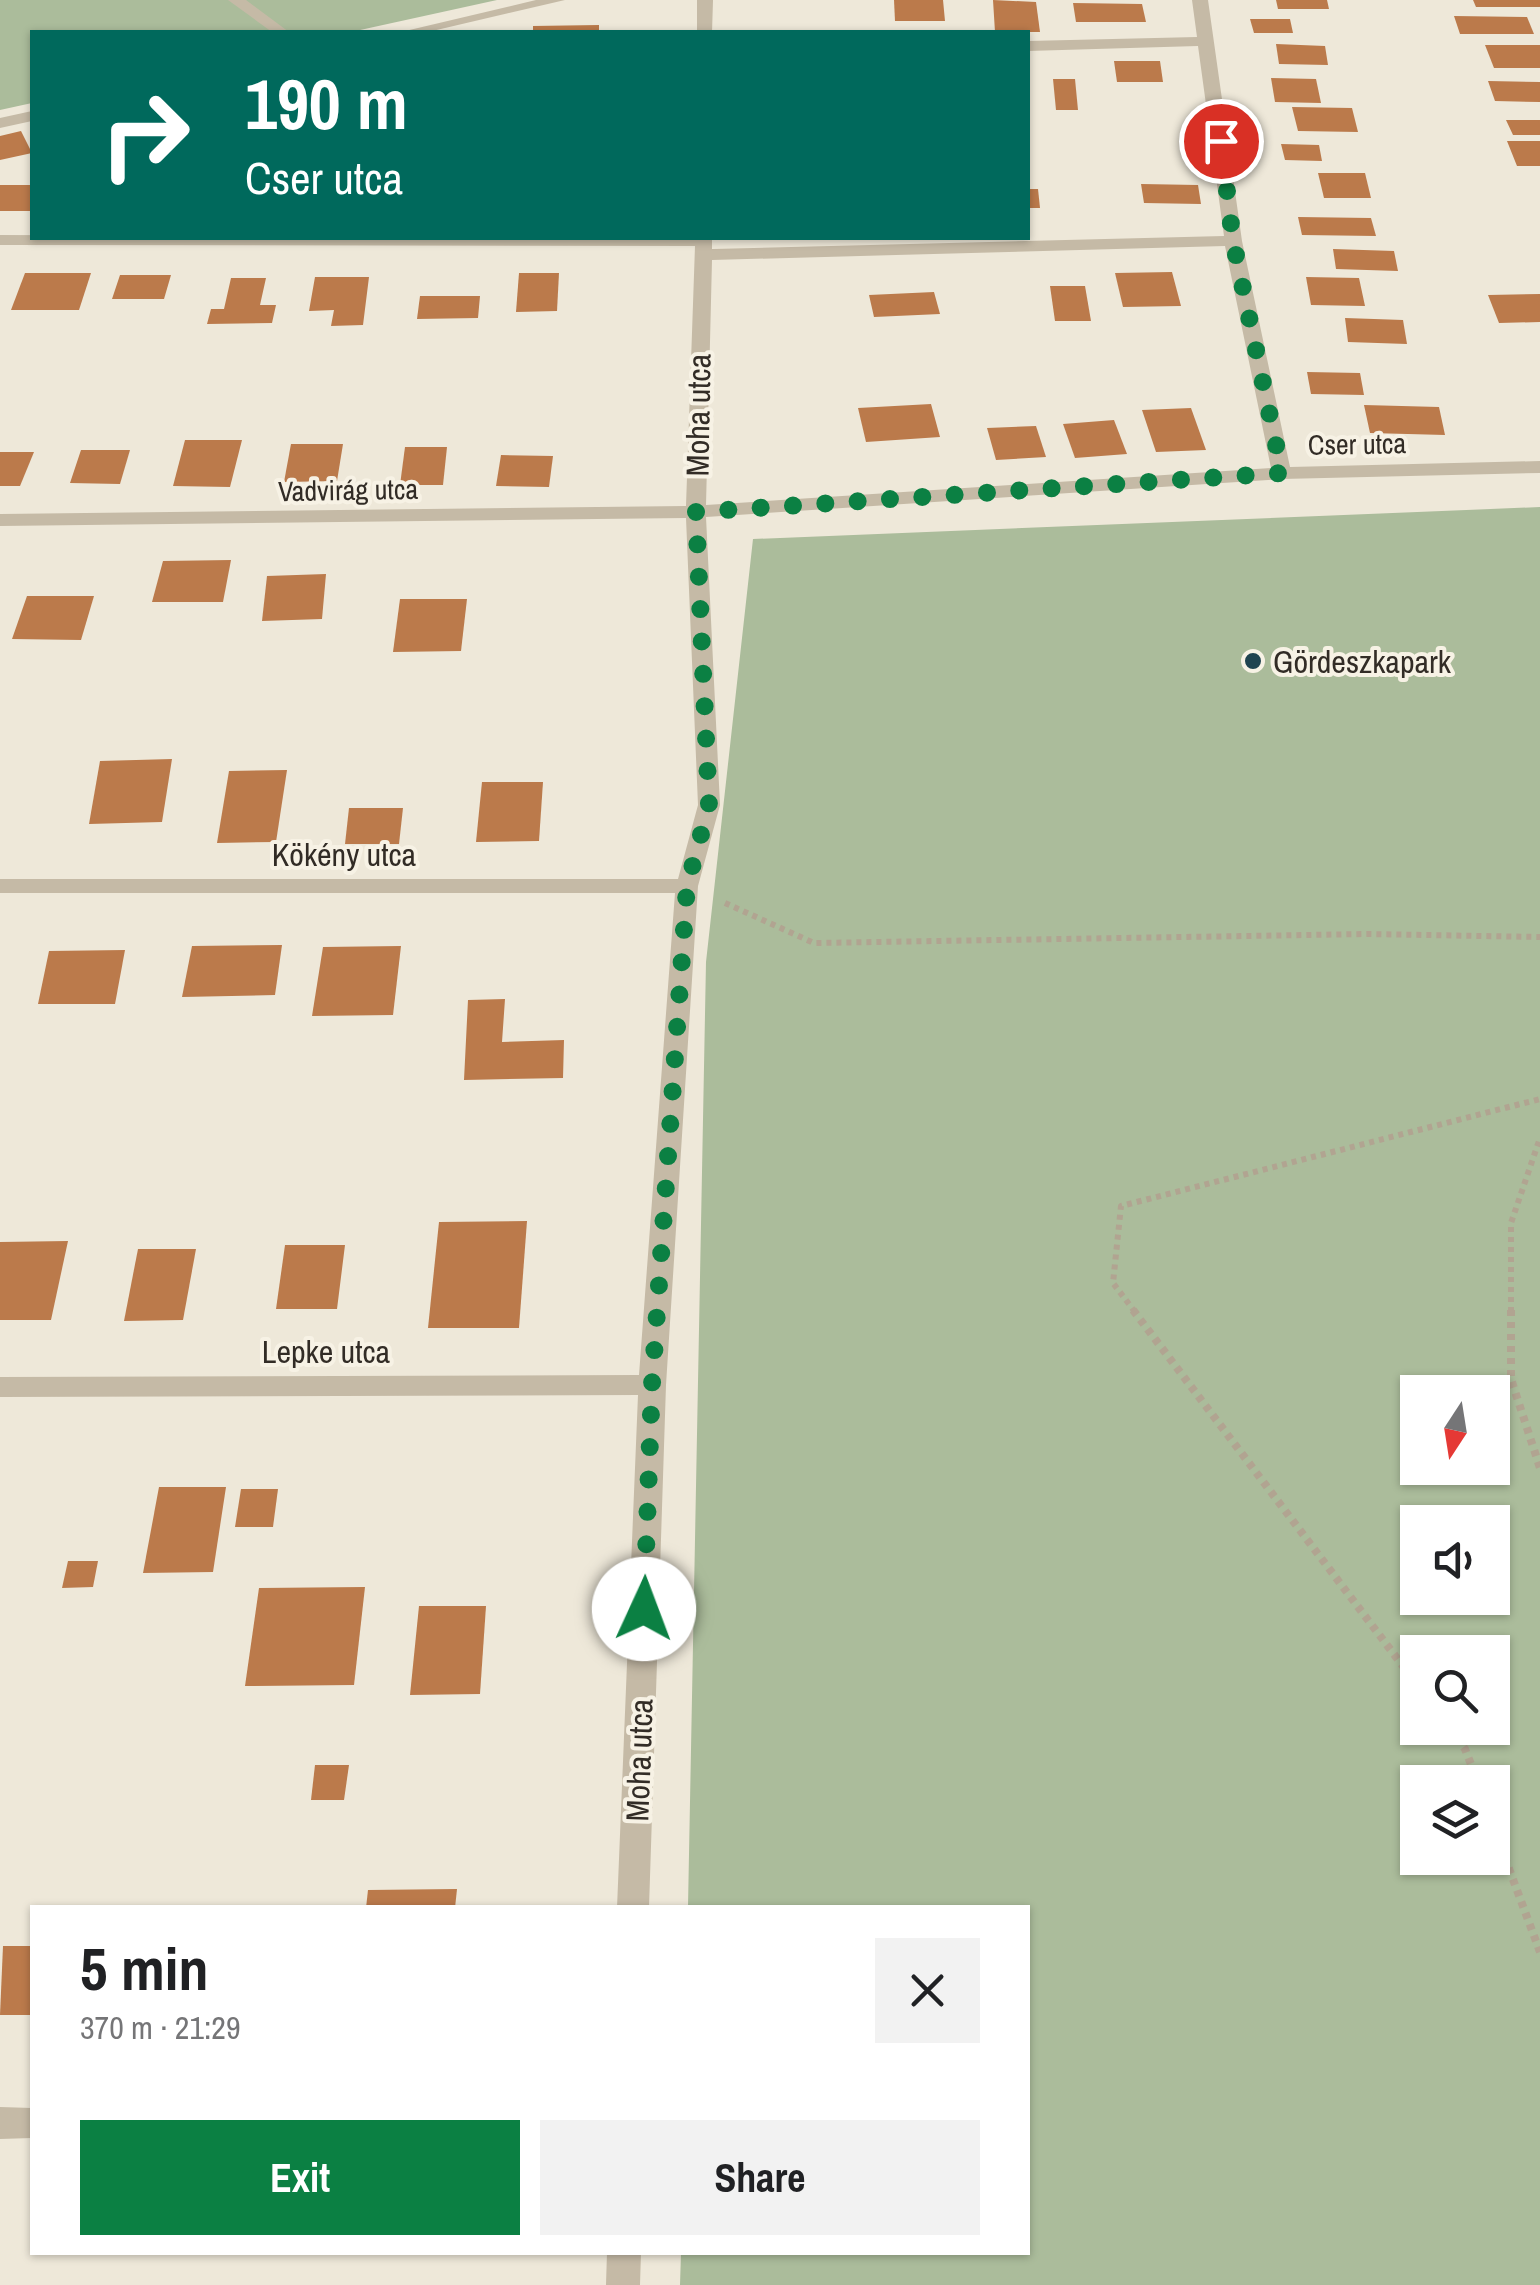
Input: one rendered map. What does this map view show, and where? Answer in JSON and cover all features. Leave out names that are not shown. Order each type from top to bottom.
[{"type":"street","points":[[236,0],[278,30]]},
{"type":"street","points":[[417,30],[557,0]]},
{"type":"street","points":[[705,0],[705,30]]},
{"type":"street","points":[[1200,0],[1233,241],[1282,473]]},
{"type":"street","points":[[1030,46],[1208,40]]},
{"type":"street","points":[[0,123],[30,116]]},
{"type":"street","points":[[0,240],[703,245],[1233,241]]},
{"type":"street","name":"Moha utca","points":[[633,1905],[652,1384],[687,886],[709,805],[696,512],[703,245]]},
{"type":"street","name":"Cser utca","points":[[696,512],[1282,473],[1540,468]]},
{"type":"street","name":"Vadvirág utca","points":[[0,520],[696,512]]},
{"type":"street","name":"Kökény utca","points":[[0,886],[687,886]]},
{"type":"street","name":"Lepke utca","points":[[0,1388],[652,1384]]},
{"type":"street","points":[[0,2123],[30,2123]]},
{"type":"street","points":[[624,2255],[624,2285]]},
{"type":"path","points":[[687,886],[814,943],[1368,934],[1540,938]]},
{"type":"path","points":[[1400,1662],[1114,1282],[1121,1206],[1540,1100]]},
{"type":"path","points":[[1540,1138],[1512,1223],[1511,1379],[1540,1468]]},
{"type":"path","points":[[1510,1871],[1540,1952]]},
{"type":"green space","points":[[0,0],[497,0],[360,30],[30,30],[30,103],[0,110]]},
{"type":"green space","points":[[1540,507],[1540,2285],[680,2285],[681,2255],[1030,2255],[1030,1905],[688,1905],[706,962],[753,539]]},
{"type":"building","points":[[894,0],[943,0],[945,21],[895,21]]},
{"type":"building","points":[[993,0],[1036,2],[1040,32],[995,30]]},
{"type":"building","points":[[1276,0],[1327,0],[1329,9],[1278,9]]},
{"type":"building","points":[[1473,0],[1540,0],[1540,7],[1476,7]]},
{"type":"building","points":[[1073,3],[1142,4],[1146,22],[1076,22]]},
{"type":"building","points":[[1454,16],[1527,17],[1534,34],[1460,34]]},
{"type":"building","points":[[1250,19],[1290,19],[1293,33],[1254,33]]},
{"type":"building","points":[[599,25],[599,30],[533,30],[533,26]]},
{"type":"building","points":[[1276,44],[1325,46],[1328,65],[1279,64]]},
{"type":"building","points":[[1485,45],[1540,45],[1540,68],[1494,68]]},
{"type":"building","points":[[1114,61],[1160,61],[1163,82],[1117,82]]},
{"type":"building","points":[[1271,78],[1316,79],[1321,103],[1275,102]]},
{"type":"building","points":[[1053,79],[1075,79],[1078,110],[1056,110]]},
{"type":"building","points":[[1488,81],[1540,82],[1540,102],[1495,101]]},
{"type":"building","points":[[1292,107],[1352,108],[1358,132],[1298,131]]},
{"type":"building","points":[[1506,120],[1540,120],[1540,135],[1513,135]]},
{"type":"building","points":[[21,131],[30,153],[0,160],[0,136]]},
{"type":"building","points":[[1507,141],[1540,141],[1540,166],[1517,166]]},
{"type":"building","points":[[1281,144],[1319,145],[1322,161],[1285,160]]},
{"type":"building","points":[[1318,173],[1365,173],[1371,198],[1324,198]]},
{"type":"building","points":[[1141,184],[1198,185],[1201,204],[1144,203]]},
{"type":"building","points":[[0,185],[30,185],[30,211],[0,211]]},
{"type":"building","points":[[1030,189],[1038,189],[1040,208],[1030,208]]},
{"type":"building","points":[[1298,217],[1371,218],[1376,236],[1302,235]]},
{"type":"building","points":[[1333,249],[1394,251],[1398,271],[1336,269]]},
{"type":"building","points":[[1172,272],[1181,306],[1123,307],[1115,273]]},
{"type":"building","points":[[25,273],[91,273],[79,310],[11,310]]},
{"type":"building","points":[[519,273],[559,273],[557,311],[516,312]]},
{"type":"building","points":[[120,275],[171,275],[164,299],[112,299]]},
{"type":"building","points":[[315,277],[369,277],[363,325],[331,326],[334,310],[309,311]]},
{"type":"building","points":[[1306,277],[1359,278],[1365,306],[1311,305]]},
{"type":"building","points":[[231,278],[266,278],[260,305],[276,305],[272,323],[207,324],[211,309],[224,309]]},
{"type":"building","points":[[1050,286],[1085,286],[1091,321],[1055,321]]},
{"type":"building","points":[[934,292],[940,314],[874,317],[869,295]]},
{"type":"building","points":[[1540,294],[1540,322],[1499,323],[1488,295]]},
{"type":"building","points":[[420,296],[480,296],[478,318],[417,319]]},
{"type":"building","points":[[1345,318],[1403,320],[1407,344],[1348,342]]},
{"type":"building","points":[[1307,372],[1360,373],[1364,395],[1311,394]]},
{"type":"building","points":[[931,404],[940,437],[866,442],[858,408]]},
{"type":"building","points":[[1364,405],[1439,407],[1445,435],[1370,433]]},
{"type":"building","points":[[1191,408],[1206,450],[1156,452],[1142,410]]},
{"type":"building","points":[[1114,420],[1127,454],[1075,458],[1063,424]]},
{"type":"building","points":[[1036,426],[1046,457],[996,460],[987,428]]},
{"type":"building","points":[[185,440],[242,440],[230,487],[173,486]]},
{"type":"building","points":[[291,444],[343,444],[337,481],[284,482]]},
{"type":"building","points":[[405,447],[447,447],[443,485],[400,485]]},
{"type":"building","points":[[81,450],[130,450],[120,484],[70,483]]},
{"type":"building","points":[[0,452],[34,452],[20,486],[0,486]]},
{"type":"building","points":[[501,455],[553,456],[549,487],[496,486]]},
{"type":"building","points":[[231,560],[223,602],[152,602],[163,561]]},
{"type":"building","points":[[326,574],[322,619],[262,621],[267,576]]},
{"type":"building","points":[[27,596],[94,596],[81,640],[12,639]]},
{"type":"building","points":[[400,599],[467,599],[461,651],[393,652]]},
{"type":"building","points":[[172,759],[162,822],[89,824],[100,761]]},
{"type":"building","points":[[287,770],[276,842],[217,843],[229,771]]},
{"type":"building","points":[[482,782],[543,782],[539,841],[476,842]]},
{"type":"building","points":[[349,808],[403,808],[399,844],[345,844]]},
{"type":"building","points":[[282,945],[275,995],[182,997],[192,946]]},
{"type":"building","points":[[401,946],[393,1015],[312,1016],[323,947]]},
{"type":"building","points":[[125,950],[115,1004],[38,1004],[49,951]]},
{"type":"building","points":[[505,999],[502,1042],[564,1040],[563,1078],[464,1080],[468,1000]]},
{"type":"building","points":[[527,1221],[519,1328],[428,1328],[439,1222]]},
{"type":"building","points":[[68,1241],[51,1320],[0,1320],[0,1242]]},
{"type":"building","points":[[285,1245],[345,1245],[337,1309],[276,1309]]},
{"type":"building","points":[[138,1249],[196,1249],[183,1320],[124,1321]]},
{"type":"building","points":[[159,1487],[226,1487],[213,1572],[143,1573]]},
{"type":"building","points":[[241,1489],[278,1489],[273,1527],[235,1527]]},
{"type":"building","points":[[68,1561],[98,1561],[93,1587],[62,1588]]},
{"type":"building","points":[[365,1587],[354,1685],[245,1686],[259,1588]]},
{"type":"building","points":[[419,1606],[486,1606],[480,1694],[410,1695]]},
{"type":"building","points":[[315,1765],[349,1765],[344,1800],[311,1800]]},
{"type":"building","points":[[457,1889],[455,1905],[366,1905],[368,1890]]},
{"type":"building","points":[[3,1946],[30,1946],[30,2015],[0,2015]]},
{"type":"place","name":"Gördeszkapark","points":[[1253,661]]},
{"type":"route","points":[[644,1609],[652,1384],[687,886],[709,805],[696,512],[1282,473],[1233,241],[1221,141]]}]
